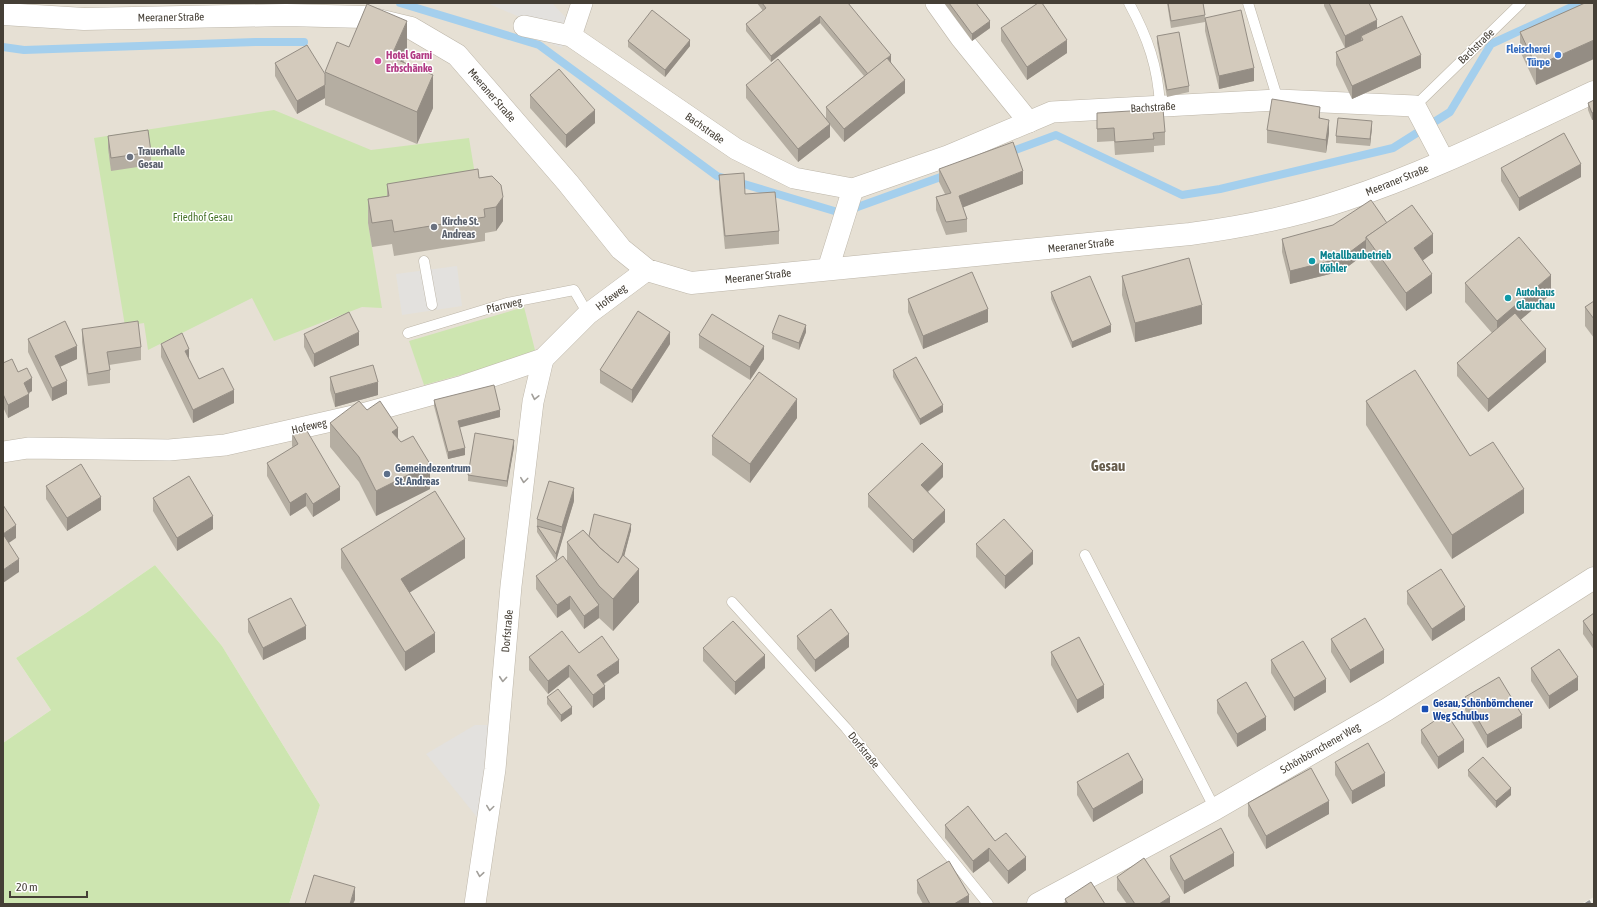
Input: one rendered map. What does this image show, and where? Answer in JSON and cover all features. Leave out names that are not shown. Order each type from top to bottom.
[{"type":"street","points":[[571,36],[582,3]]},
{"type":"street","points":[[936,3],[961,38],[1029,122]]},
{"type":"street","name":"Meeraner Straße","points":[[3,14],[84,19],[285,9],[365,17],[411,28],[457,55],[568,183],[621,249],[647,270],[691,283],[1190,234],[1243,226],[1294,215],[1344,200],[1444,160],[1594,92]]},
{"type":"street","name":"Bachstraße","points":[[524,26],[571,36],[736,150],[794,178],[851,195],[1052,112],[1278,100],[1415,106]]},
{"type":"street","points":[[1415,106],[1444,160]]},
{"type":"street","points":[[828,269],[851,195]]},
{"type":"street","name":"Hofeweg","points":[[3,452],[28,448],[169,450],[225,445],[396,405],[463,386],[543,359],[588,314],[647,270]]},
{"type":"street","name":"Dorfstraße","points":[[475,904],[496,769],[511,586],[534,402],[543,359]]},
{"type":"street","name":"Schönbörnchener Weg","points":[[1038,904],[1215,809],[1386,710],[1594,578]]},
{"type":"lane","points":[[1129,3],[1153,55],[1159,81],[1160,106]]},
{"type":"lane","points":[[1248,3],[1278,100]]},
{"type":"lane","name":"Bachstraße","points":[[1415,106],[1520,3]]},
{"type":"lane","points":[[424,261],[432,305]]},
{"type":"lane","name":"Pfarrweg","points":[[408,333],[507,303],[574,290],[588,314]]},
{"type":"lane","points":[[1085,555],[1215,809]]},
{"type":"lane","name":"Dorfstraße","points":[[732,602],[846,728],[988,904]]},
{"type":"shaded area","points":[[3,3],[1594,3],[1594,897],[1581,904],[289,904],[320,805],[222,646],[155,565],[86,613],[16,658],[51,710],[3,743]]},
{"type":"shaded area","points":[[487,3],[552,3],[571,23],[562,48],[527,34],[531,22]]},
{"type":"shaded area","points":[[457,266],[462,306],[402,315],[396,274]]},
{"type":"shaded area","points":[[475,725],[489,725],[480,821],[426,754]]},
{"type":"green space","name":"Friedhof Gesau","points":[[274,110],[371,150],[469,138],[478,193],[368,223],[382,308],[362,307],[274,341],[252,298],[148,350],[144,323],[125,326],[94,138]]},
{"type":"green space","points":[[524,307],[536,354],[424,385],[409,341]]},
{"type":"green space","points":[[155,565],[222,646],[320,805],[289,904],[3,904],[3,743],[51,710],[16,658],[86,613]]},
{"type":"building","points":[[762,3],[848,3],[891,55],[868,74],[820,16],[771,56],[746,24],[766,8]]},
{"type":"building","points":[[949,3],[976,3],[990,21],[972,34]]},
{"type":"building","points":[[1038,3],[1042,3],[1067,40],[1027,67],[1001,28]]},
{"type":"building","points":[[1168,3],[1203,3],[1205,15],[1171,21]]},
{"type":"building","points":[[1329,3],[1369,3],[1377,20],[1345,36]]},
{"type":"building","points":[[1585,3],[1594,3],[1594,40],[1536,66],[1520,32]]},
{"type":"building","points":[[367,4],[407,21],[391,57],[433,75],[417,112],[325,72],[337,42],[349,47]]},
{"type":"building","points":[[652,10],[690,40],[665,70],[628,41]]},
{"type":"building","points":[[1241,10],[1254,68],[1219,76],[1205,18]]},
{"type":"building","points":[[1402,16],[1421,55],[1352,86],[1336,52],[1363,40],[1361,36]]},
{"type":"building","points":[[1179,32],[1189,86],[1167,90],[1157,36]]},
{"type":"building","points":[[307,45],[325,74],[325,85],[297,101],[275,63]]},
{"type":"building","points":[[887,58],[905,80],[844,129],[826,107]]},
{"type":"building","points":[[778,59],[830,124],[798,149],[746,85]]},
{"type":"building","points":[[559,69],[595,110],[566,135],[530,95]]},
{"type":"building","points":[[1272,99],[1320,107],[1319,118],[1329,120],[1326,140],[1267,130]]},
{"type":"building","points":[[1594,100],[1594,112],[1592,113],[1588,103]]},
{"type":"building","points":[[1163,109],[1165,132],[1153,133],[1154,139],[1115,142],[1114,128],[1097,129],[1097,113]]},
{"type":"building","points":[[1338,118],[1372,121],[1370,139],[1336,136]]},
{"type":"building","points":[[148,130],[151,152],[111,158],[108,136]]},
{"type":"building","points":[[1564,133],[1581,164],[1519,198],[1501,168]]},
{"type":"building","points":[[1013,142],[1023,171],[959,196],[967,219],[946,222],[936,197],[951,193],[939,169]]},
{"type":"building","points":[[478,169],[479,178],[492,176],[501,185],[503,197],[496,207],[484,209],[485,217],[394,232],[392,220],[372,223],[368,199],[389,196],[387,184]]},
{"type":"building","points":[[744,173],[745,194],[775,192],[779,231],[725,236],[719,175]]},
{"type":"building","points":[[1371,200],[1387,223],[1366,237],[1366,240],[1342,258],[1290,271],[1282,239],[1333,225]]},
{"type":"building","points":[[1412,205],[1433,234],[1414,248],[1432,274],[1406,293],[1366,237]]},
{"type":"building","points":[[1519,237],[1551,275],[1497,321],[1465,283]]},
{"type":"building","points":[[1189,258],[1202,305],[1135,323],[1122,276]]},
{"type":"building","points":[[972,272],[988,309],[923,336],[908,299]]},
{"type":"building","points":[[1090,276],[1111,325],[1072,342],[1051,292]]},
{"type":"building","points":[[1594,301],[1594,319],[1585,307]]},
{"type":"building","points":[[638,311],[670,332],[632,390],[600,370]]},
{"type":"building","points":[[349,312],[359,332],[314,354],[304,334]]},
{"type":"building","points":[[1515,313],[1546,349],[1488,399],[1457,363]]},
{"type":"building","points":[[712,314],[764,346],[750,367],[699,335]]},
{"type":"building","points":[[779,315],[806,325],[799,343],[772,333]]},
{"type":"building","points":[[65,321],[77,346],[55,356],[67,381],[52,388],[28,339]]},
{"type":"building","points":[[138,321],[141,347],[107,352],[110,370],[88,374],[82,329]]},
{"type":"building","points":[[182,333],[189,349],[185,351],[199,379],[223,368],[234,390],[193,410],[161,344]]},
{"type":"building","points":[[916,357],[943,405],[920,419],[893,370]]},
{"type":"building","points":[[12,359],[18,372],[27,368],[32,378],[24,383],[29,394],[8,405],[3,394],[3,363]]},
{"type":"building","points":[[373,365],[378,382],[335,394],[330,377]]},
{"type":"building","points":[[1415,370],[1470,456],[1493,442],[1524,489],[1452,535],[1366,401]]},
{"type":"building","points":[[759,372],[797,399],[750,464],[712,436]]},
{"type":"building","points":[[494,385],[500,410],[458,421],[465,448],[448,452],[434,400]]},
{"type":"building","points":[[359,401],[367,410],[380,401],[398,428],[392,432],[401,442],[413,436],[430,464],[376,491],[359,457],[330,423]]},
{"type":"building","points":[[304,426],[340,487],[313,504],[306,493],[290,503],[267,463],[298,444],[292,433]]},
{"type":"building","points":[[475,433],[514,440],[507,481],[468,475]]},
{"type":"building","points":[[922,443],[943,464],[921,485],[945,510],[913,540],[868,494]]},
{"type":"building","points":[[81,464],[101,497],[67,518],[46,486]]},
{"type":"building","points":[[189,476],[213,516],[177,538],[153,498]]},
{"type":"building","points":[[549,481],[574,488],[562,527],[537,519]]},
{"type":"building","points":[[435,491],[465,539],[401,579],[435,633],[405,652],[341,549]]},
{"type":"building","points":[[3,505],[16,525],[3,534]]},
{"type":"building","points":[[594,514],[631,524],[622,556],[618,563],[600,548],[589,536]]},
{"type":"building","points":[[1004,519],[1033,551],[1005,576],[976,544]]},
{"type":"building","points":[[537,526],[562,533],[556,554]]},
{"type":"building","points":[[583,530],[600,548],[618,563],[623,555],[639,569],[613,599],[599,586],[567,542]]},
{"type":"building","points":[[3,534],[19,559],[3,570]]},
{"type":"building","points":[[563,556],[599,605],[584,616],[570,596],[557,605],[536,576]]},
{"type":"building","points":[[1441,569],[1465,607],[1432,629],[1407,591]]},
{"type":"building","points":[[291,598],[306,626],[263,648],[248,619]]},
{"type":"building","points":[[831,609],[849,634],[815,660],[797,636]]},
{"type":"building","points":[[1594,613],[1594,637],[1583,621]]},
{"type":"building","points":[[1365,618],[1384,650],[1350,670],[1331,639]]},
{"type":"building","points":[[733,621],[765,655],[735,682],[703,648]]},
{"type":"building","points":[[562,631],[579,653],[602,636],[619,660],[597,675],[605,686],[593,695],[569,665],[548,681],[529,657]]},
{"type":"building","points":[[1079,637],[1104,685],[1077,700],[1051,652]]},
{"type":"building","points":[[1303,641],[1326,679],[1294,698],[1271,660]]},
{"type":"building","points":[[1559,649],[1578,677],[1549,696],[1531,668]]},
{"type":"building","points":[[1499,677],[1522,715],[1487,735],[1465,697]]},
{"type":"building","points":[[1246,682],[1266,717],[1237,734],[1217,700]]},
{"type":"building","points":[[558,689],[572,707],[561,715],[547,697]]},
{"type":"building","points":[[1446,713],[1464,740],[1438,757],[1421,730]]},
{"type":"building","points":[[1368,743],[1385,773],[1352,791],[1335,762]]},
{"type":"building","points":[[1128,753],[1143,780],[1093,809],[1077,782]]},
{"type":"building","points":[[1483,757],[1511,788],[1496,801],[1468,770]]},
{"type":"building","points":[[1311,768],[1329,801],[1266,836],[1248,803]]},
{"type":"building","points":[[968,806],[995,841],[1006,833],[1026,857],[1008,871],[989,848],[973,861],[945,825]]},
{"type":"building","points":[[1221,828],[1234,853],[1184,881],[1170,856]]},
{"type":"building","points":[[1144,858],[1170,897],[1159,904],[1135,904],[1117,877]]},
{"type":"building","points":[[949,861],[969,895],[954,904],[930,904],[917,880]]},
{"type":"building","points":[[314,875],[355,887],[350,904],[305,904]]},
{"type":"building","points":[[1091,882],[1105,904],[1068,904],[1065,899]]},
{"type":"waterway","points":[[400,3],[539,45],[717,176],[841,213],[949,174]]},
{"type":"waterway","points":[[1007,153],[1056,135],[1182,195],[1220,189],[1393,148],[1450,112],[1491,44],[1580,3]]},
{"type":"waterway","points":[[3,47],[24,50],[255,42],[304,42]]},
{"type":"railway","points":[[1586,904],[1594,899]]},
{"type":"place","name":"Fleischerei Türpe","points":[[1558,55]]},
{"type":"place","name":"Hotel Garni Erbschänke","points":[[378,61]]},
{"type":"place","name":"Trauerhalle Gesau","points":[[130,157]]},
{"type":"place","name":"Kirche St. Andreas","points":[[434,227]]},
{"type":"place","name":"Metallbaubetrieb Köhler","points":[[1312,261]]},
{"type":"place","name":"Autohaus Glauchau","points":[[1508,298]]},
{"type":"place","name":"Gemeindezentrum St. Andreas","points":[[387,474]]},
{"type":"place","name":"Gesau, Schönbörnchener Weg Schulbus","points":[[1425,709]]},
{"type":"district","name":"Gesau","points":[[1108,466]]}]
